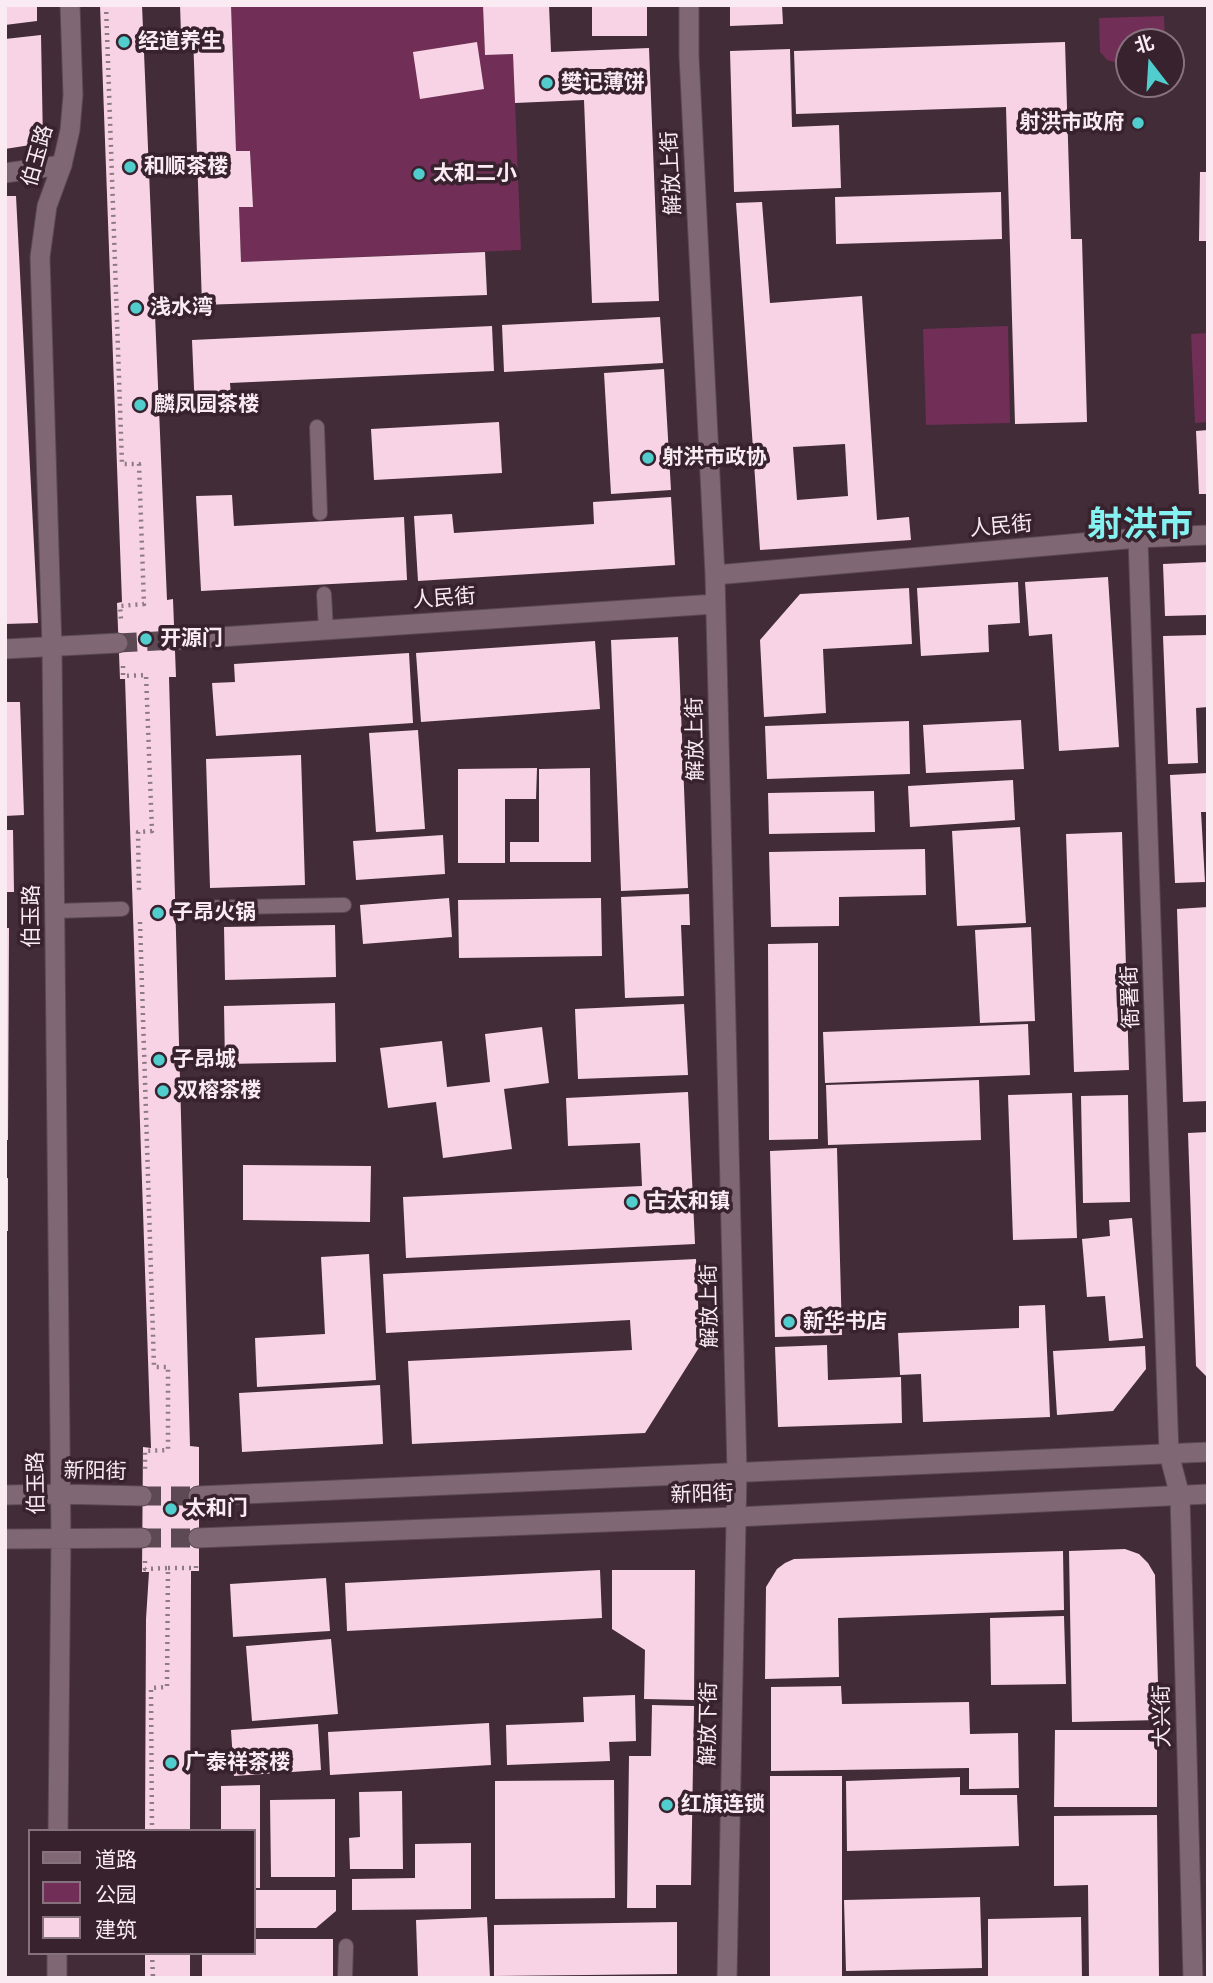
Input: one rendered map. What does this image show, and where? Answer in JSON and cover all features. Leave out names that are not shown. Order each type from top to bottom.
[{"type":"street","name":"伯玉路","points":[[58,1829],[61,1538],[52,647],[40,257],[47,206],[71,130],[73,95],[69,5]]},
{"type":"street","name":"解放上街","points":[[689,5],[689,56],[715,575],[737,1472]]},
{"type":"street","points":[[5,173],[62,164]]},
{"type":"street","name":"人民街","points":[[715,575],[1138,538],[1208,535]]},
{"type":"street","name":"衙署街","points":[[1138,538],[1169,1454]]},
{"type":"street","name":"人民街","points":[[174,640],[715,604]]},
{"type":"street","points":[[5,649],[52,647],[120,636]]},
{"type":"street","name":"新阳街","points":[[198,1496],[1208,1452]]},
{"type":"street","name":"大兴街","points":[[1169,1454],[1180,1496],[1193,1978]]},
{"type":"street","name":"解放下街","points":[[727,1978],[737,1472]]},
{"type":"street","name":"新阳街","points":[[5,1495],[59,1494],[144,1486]]},
{"type":"street","name":"新阳街","points":[[198,1538],[736,1517],[1208,1494]]},
{"type":"street","points":[[5,1539],[61,1538],[143,1547]]},
{"type":"street","points":[[57,1955],[57,1978]]},
{"type":"lane","points":[[317,427],[320,513]]},
{"type":"lane","points":[[324,594],[327,629]]},
{"type":"lane","points":[[186,908],[344,905]]},
{"type":"lane","points":[[55,911],[122,909]]},
{"type":"lane","points":[[345,1978],[346,1946]]},
{"type":"path","points":[[106,5],[122,464],[139,464],[144,604],[120,606],[120,636]]},
{"type":"path","points":[[122,664],[123,676],[146,675],[152,831],[138,832],[140,900]]},
{"type":"path","points":[[140,914],[154,1367],[167,1367],[168,1395],[168,1450],[145,1451],[144,1486]]},
{"type":"path","points":[[143,1547],[145,1569],[168,1568],[167,1687],[152,1688],[152,1829]]},
{"type":"path","points":[[152,1955],[153,1978]]},
{"type":"green space","points":[[231,5],[483,5],[485,55],[513,54],[521,250],[241,262],[239,207],[253,206],[250,151],[236,151]]},
{"type":"green space","points":[[1164,16],[1164,28],[1115,28],[1115,62],[1107,60],[1100,52],[1099,18]]},
{"type":"green space","points":[[1008,326],[1010,423],[926,425],[923,329]]},
{"type":"green space","points":[[1208,333],[1208,422],[1195,423],[1191,334]]},
{"type":"building","points":[[5,5],[37,5],[37,21],[5,25]]},
{"type":"building","name":"子昂城","points":[[100,5],[142,5],[167,600],[173,599],[176,677],[169,677],[190,1446],[199,1447],[199,1571],[191,1571],[190,1829],[145,1829],[146,1619],[149,1572],[142,1572],[143,1447],[151,1448],[125,679],[120,679],[117,603],[122,602]]},
{"type":"building","points":[[180,5],[231,5],[236,151],[250,151],[253,207],[239,207],[241,262],[485,252],[487,295],[202,305],[193,33],[181,34]]},
{"type":"building","points":[[483,5],[549,5],[551,52],[649,48],[659,301],[592,303],[584,100],[515,103],[513,54],[485,55]]},
{"type":"building","points":[[592,5],[647,5],[647,36],[592,36]]},
{"type":"building","points":[[730,5],[782,5],[783,24],[730,26]]},
{"type":"building","points":[[41,35],[43,143],[5,149],[5,39]]},
{"type":"building","points":[[477,42],[484,89],[420,99],[413,52]]},
{"type":"building","points":[[1065,42],[1071,239],[1082,239],[1087,422],[1015,424],[1006,107],[796,114],[794,51]]},
{"type":"building","points":[[790,49],[792,127],[839,125],[841,188],[734,192],[730,51]]},
{"type":"building","points":[[1200,172],[1208,172],[1208,241],[1199,241]]},
{"type":"building","points":[[1001,192],[1002,239],[836,244],[835,197]]},
{"type":"building","points":[[5,196],[16,196],[38,623],[5,624]]},
{"type":"building","points":[[762,202],[770,303],[862,296],[877,520],[909,517],[911,540],[760,550],[736,203]],"holes":[[[845,444],[848,496],[797,500],[793,447]]]},
{"type":"building","points":[[660,317],[663,363],[504,372],[502,325]]},
{"type":"building","points":[[492,326],[494,371],[230,383],[232,410],[195,412],[192,340]]},
{"type":"building","points":[[664,369],[671,490],[611,494],[604,373]]},
{"type":"building","points":[[499,422],[502,473],[374,480],[371,429]]},
{"type":"building","points":[[1208,430],[1208,494],[1199,494],[1196,431]]},
{"type":"building","points":[[232,495],[234,526],[404,517],[407,580],[201,591],[196,496]]},
{"type":"building","points":[[671,497],[675,565],[418,581],[414,516],[452,514],[454,533],[594,524],[593,502]]},
{"type":"building","points":[[1208,562],[1208,615],[1165,616],[1163,564]]},
{"type":"building","points":[[1108,577],[1119,747],[1059,751],[1052,634],[1029,636],[1025,582]]},
{"type":"building","points":[[1018,582],[1020,623],[988,625],[989,652],[921,656],[917,588]]},
{"type":"building","points":[[909,588],[912,644],[823,649],[826,713],[764,717],[760,640],[800,594]]},
{"type":"building","points":[[1208,635],[1208,707],[1196,708],[1198,763],[1168,764],[1163,636]]},
{"type":"building","points":[[678,637],[688,888],[621,891],[611,640]]},
{"type":"building","points":[[595,641],[600,709],[421,722],[416,653]]},
{"type":"building","points":[[409,653],[413,723],[216,736],[212,683],[235,682],[234,664]]},
{"type":"building","points":[[5,702],[20,702],[24,815],[5,816]]},
{"type":"building","points":[[1021,720],[1024,769],[926,773],[923,725]]},
{"type":"building","points":[[909,721],[910,774],[767,779],[765,726]]},
{"type":"building","points":[[418,730],[425,829],[376,832],[369,733]]},
{"type":"building","points":[[301,755],[305,885],[210,888],[206,759]]},
{"type":"building","points":[[537,768],[536,799],[505,799],[505,863],[458,863],[458,769]]},
{"type":"building","points":[[590,768],[591,862],[510,862],[510,842],[539,842],[539,769]]},
{"type":"building","points":[[1208,773],[1208,812],[1201,812],[1205,882],[1175,883],[1170,775]]},
{"type":"building","points":[[1013,780],[1015,820],[910,827],[908,786]]},
{"type":"building","points":[[874,791],[875,832],[769,834],[768,793]]},
{"type":"building","points":[[1020,827],[1026,923],[957,926],[952,831]]},
{"type":"building","points":[[5,830],[13,830],[14,892],[5,892]]},
{"type":"building","points":[[1122,832],[1129,1070],[1074,1072],[1066,834]]},
{"type":"building","points":[[443,835],[445,874],[356,880],[353,841]]},
{"type":"building","points":[[925,849],[926,895],[839,897],[839,926],[771,927],[769,852]]},
{"type":"building","points":[[689,894],[690,925],[681,925],[684,996],[625,998],[621,897]]},
{"type":"building","points":[[449,898],[452,937],[363,944],[360,905]]},
{"type":"building","points":[[601,898],[602,956],[459,958],[458,900]]},
{"type":"building","points":[[1208,907],[1208,1101],[1183,1102],[1177,909]]},
{"type":"building","points":[[335,925],[336,977],[225,980],[224,927]]},
{"type":"building","points":[[1031,927],[1035,1021],[980,1023],[975,930]]},
{"type":"building","points":[[5,928],[9,928],[8,1140],[5,1140]]},
{"type":"building","points":[[818,943],[818,1139],[769,1140],[768,944]]},
{"type":"building","points":[[335,1003],[336,1062],[225,1064],[224,1006]]},
{"type":"building","points":[[684,1004],[688,1075],[578,1079],[575,1009]]},
{"type":"building","points":[[1028,1024],[1030,1075],[825,1083],[823,1032]]},
{"type":"building","points":[[542,1027],[549,1083],[504,1089],[512,1149],[443,1158],[436,1102],[388,1108],[380,1048],[442,1041],[447,1087],[490,1082],[485,1034]]},
{"type":"building","points":[[979,1080],[981,1140],[828,1145],[826,1085]]},
{"type":"building","points":[[688,1092],[695,1244],[406,1258],[403,1197],[642,1186],[640,1143],[568,1146],[566,1098]]},
{"type":"building","points":[[1072,1093],[1077,1238],[1013,1240],[1008,1095]]},
{"type":"building","points":[[1128,1095],[1130,1202],[1083,1203],[1081,1096]]},
{"type":"building","points":[[1208,1132],[1208,1378],[1196,1366],[1188,1133]]},
{"type":"building","points":[[837,1148],[842,1335],[775,1337],[770,1151]]},
{"type":"building","points":[[243,1165],[371,1166],[370,1222],[243,1220]]},
{"type":"building","points":[[5,1178],[8,1178],[8,1231],[5,1231]]},
{"type":"building","points":[[1132,1218],[1143,1338],[1109,1341],[1105,1296],[1087,1297],[1082,1239],[1110,1236],[1109,1220]]},
{"type":"building","points":[[369,1254],[376,1380],[257,1387],[255,1338],[325,1334],[321,1257]]},
{"type":"building","points":[[696,1259],[700,1346],[645,1433],[412,1444],[408,1361],[632,1350],[630,1320],[386,1333],[383,1274]]},
{"type":"building","points":[[1045,1305],[1050,1417],[923,1422],[921,1374],[900,1375],[898,1333],[1019,1328],[1019,1306]]},
{"type":"building","points":[[827,1345],[828,1380],[901,1377],[902,1423],[778,1427],[775,1347]]},
{"type":"building","points":[[1145,1346],[1146,1369],[1113,1411],[1057,1415],[1053,1351]]},
{"type":"building","points":[[380,1385],[383,1444],[242,1452],[239,1393]]},
{"type":"building","points":[[1125,1549],[1139,1554],[1155,1575],[1159,1720],[1072,1722],[1069,1551]]},
{"type":"building","points":[[1063,1551],[1064,1610],[838,1618],[839,1677],[765,1679],[766,1587],[777,1569],[794,1559]]},
{"type":"building","points":[[600,1570],[602,1618],[347,1631],[345,1583]]},
{"type":"building","points":[[612,1570],[695,1570],[694,1700],[644,1699],[645,1650],[612,1629]]},
{"type":"building","points":[[326,1578],[330,1631],[233,1637],[230,1584]]},
{"type":"building","points":[[1064,1616],[1066,1684],[991,1685],[990,1618]]},
{"type":"building","points":[[331,1639],[338,1714],[252,1721],[246,1646]]},
{"type":"building","points":[[841,1686],[842,1704],[969,1702],[970,1734],[1018,1733],[1019,1788],[969,1789],[969,1768],[771,1771],[771,1687]]},
{"type":"building","points":[[635,1695],[636,1741],[609,1742],[610,1761],[507,1765],[506,1725],[584,1722],[583,1697]]},
{"type":"building","points":[[652,1705],[694,1706],[691,1885],[656,1885],[656,1908],[627,1908],[629,1756],[651,1756]]},
{"type":"building","points":[[489,1723],[491,1765],[330,1775],[328,1732]]},
{"type":"building","points":[[318,1724],[321,1770],[234,1776],[231,1730]]},
{"type":"building","points":[[1055,1730],[1157,1730],[1157,1807],[1054,1807]]},
{"type":"building","points":[[770,1776],[842,1776],[842,1978],[770,1978]]},
{"type":"building","points":[[960,1777],[960,1795],[1017,1795],[1019,1846],[847,1851],[846,1781]]},
{"type":"building","points":[[614,1780],[615,1898],[495,1899],[495,1781]]},
{"type":"building","points":[[260,1785],[260,1888],[256,1888],[256,1829],[221,1829],[221,1786]]},
{"type":"building","points":[[402,1791],[403,1869],[350,1869],[349,1838],[360,1837],[359,1792]]},
{"type":"building","points":[[335,1799],[335,1877],[271,1877],[270,1800]]},
{"type":"building","points":[[1157,1815],[1159,1978],[1089,1978],[1088,1885],[1054,1886],[1054,1816]]},
{"type":"building","points":[[471,1843],[471,1909],[352,1910],[352,1879],[415,1878],[415,1844]]},
{"type":"building","points":[[256,1890],[336,1890],[336,1911],[316,1928],[256,1928]]},
{"type":"building","points":[[980,1897],[982,1968],[846,1971],[844,1900]]},
{"type":"building","points":[[487,1917],[490,1978],[418,1978],[416,1920]]},
{"type":"building","points":[[1081,1917],[1082,1978],[988,1978],[988,1919]]},
{"type":"building","points":[[677,1922],[677,1974],[494,1976],[494,1925]]},
{"type":"building","points":[[256,1939],[333,1939],[333,1978],[202,1978],[202,1955],[256,1955]]},
{"type":"building","points":[[145,1955],[190,1955],[190,1978],[145,1978]]},
{"type":"tunnel","points":[[118,643],[175,640]]},
{"type":"tunnel","points":[[142,1496],[198,1496]]},
{"type":"tunnel","points":[[142,1538],[198,1538]]},
{"type":"place","name":"经道养生","points":[[124,42]]},
{"type":"place","name":"樊记薄饼","points":[[547,83]]},
{"type":"place","name":"射洪市政府","points":[[1138,123]]},
{"type":"place","name":"和顺茶楼","points":[[130,167]]},
{"type":"place","name":"太和二小","points":[[419,174]]},
{"type":"place","name":"浅水湾","points":[[136,308]]},
{"type":"place","name":"麟凤园茶楼","points":[[140,405]]},
{"type":"place","name":"射洪市政协","points":[[648,458]]},
{"type":"place","name":"开源门","points":[[146,639]]},
{"type":"place","name":"子昂火锅","points":[[158,913]]},
{"type":"place","name":"子昂城","points":[[159,1060]]},
{"type":"place","name":"双榕茶楼","points":[[163,1091]]},
{"type":"place","name":"古太和镇","points":[[632,1202]]},
{"type":"place","name":"新华书店","points":[[789,1322]]},
{"type":"place","name":"太和门","points":[[171,1509]]},
{"type":"place","name":"广泰祥茶楼","points":[[171,1763]]},
{"type":"place","name":"红旗连锁","points":[[667,1805]]},
{"type":"district","name":"射洪市","points":[[1140,526]]}]
